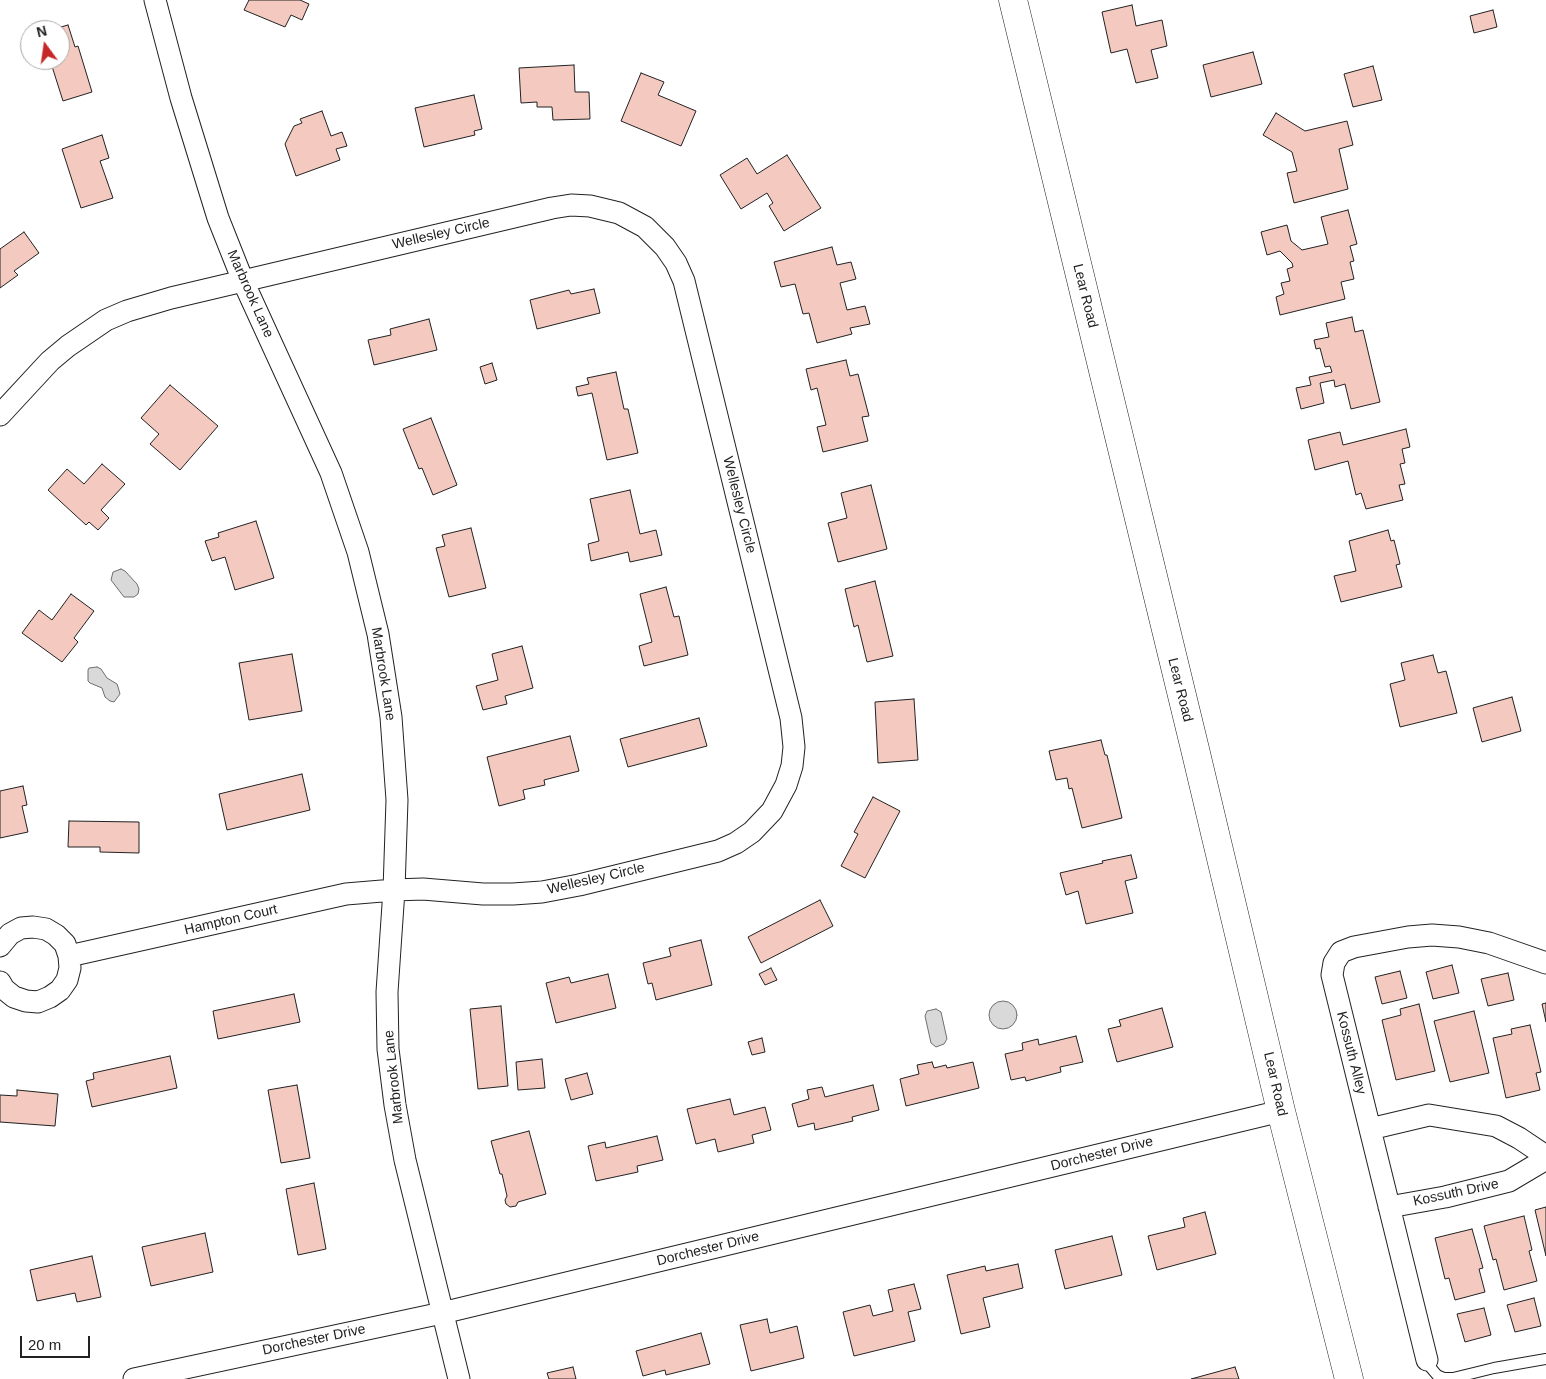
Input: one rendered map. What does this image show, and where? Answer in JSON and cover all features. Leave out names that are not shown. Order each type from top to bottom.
[{"type":"street","name":"Marbrook Lane","points":[[155,0],[181,98],[218,218],[243,281],[331,473],[358,552],[378,634],[391,717],[397,800],[394,890],[387,992],[388,1048],[405,1160],[459,1379]]},
{"type":"street","name":"Lear Road","points":[[1013,0],[1281,1111],[1349,1379]]},
{"type":"street","name":"Wellesley Circle","points":[[0,415],[50,361],[68,346],[106,320],[149,304],[571,205],[590,206],[619,213],[644,227],[666,247],[684,281],[791,718],[794,747],[792,766],[786,785],[772,811],[752,832],[736,843],[718,851],[542,892],[483,894],[423,889],[394,890]]},
{"type":"street","name":"Hampton Court","points":[[70,956],[346,894],[394,890]]},
{"type":"street","points":[[0,946],[10,934],[21,928],[33,927],[46,929],[56,935],[64,944],[70,956],[67,980],[60,990],[50,998],[38,1002],[26,1001],[14,997],[4,989],[0,982]]},
{"type":"street","name":"Kossuth Alley","points":[[1427,1360],[1332,975],[1334,964],[1341,952],[1354,947],[1408,937],[1432,936],[1459,937],[1489,943],[1546,963]]},
{"type":"street","name":"Dorchester Drive","points":[[134,1379],[442,1312],[1281,1111]]},
{"type":"street","name":"Kossuth Drive","points":[[1370,1129],[1429,1115],[1496,1126],[1519,1138],[1546,1158],[1509,1181],[1445,1197],[1389,1207]]},
{"type":"lane","points":[[1427,1360],[1437,1375],[1444,1378],[1453,1378],[1494,1368],[1546,1360]]},
{"type":"shaded area","points":[[121,569],[137,584],[138,594],[134,597],[124,597],[111,580],[113,572]]},
{"type":"shaded area","points":[[97,667],[101,669],[107,678],[117,684],[120,694],[114,702],[105,697],[102,688],[88,681],[89,668]]},
{"type":"shaded area","points":[[1003,1001],[1013,1005],[1017,1015],[1013,1025],[1003,1029],[993,1025],[989,1015],[993,1005]]},
{"type":"shaded area","points":[[936,1009],[941,1012],[947,1039],[944,1044],[936,1047],[931,1043],[925,1016],[927,1011]]},
{"type":"building","points":[[249,0],[300,0],[309,4],[302,20],[291,15],[285,27],[244,10]]},
{"type":"building","points":[[1132,5],[1136,26],[1162,20],[1167,46],[1151,50],[1158,78],[1136,83],[1127,49],[1111,53],[1102,12]]},
{"type":"building","points":[[1493,10],[1497,27],[1474,33],[1470,16]]},
{"type":"building","points":[[70,31],[75,47],[78,46],[92,92],[63,101],[53,70],[70,70]]},
{"type":"building","points":[[1253,52],[1262,84],[1211,97],[1203,65]]},
{"type":"building","points":[[574,65],[575,92],[589,92],[590,119],[553,120],[552,107],[537,107],[537,102],[521,103],[519,68]]},
{"type":"building","points":[[1373,66],[1382,100],[1353,107],[1344,74]]},
{"type":"building","points":[[641,73],[664,82],[658,95],[696,111],[681,146],[621,121]]},
{"type":"building","points":[[474,95],[482,129],[474,131],[475,135],[424,147],[415,108]]},
{"type":"building","points":[[322,111],[331,136],[342,132],[347,146],[336,149],[340,160],[296,176],[285,144],[294,126],[302,123],[300,119]]},
{"type":"building","points":[[1276,113],[1305,131],[1347,121],[1353,145],[1339,149],[1348,189],[1294,203],[1287,173],[1297,171],[1292,152],[1263,135]]},
{"type":"building","points":[[102,135],[109,158],[100,161],[113,198],[81,208],[62,149]]},
{"type":"building","points":[[787,155],[821,208],[784,231],[769,206],[773,203],[767,193],[741,209],[720,175],[747,158],[757,174]]},
{"type":"building","points":[[1348,210],[1357,244],[1350,246],[1354,261],[1350,262],[1354,279],[1341,282],[1345,299],[1280,315],[1276,297],[1284,294],[1281,283],[1290,281],[1287,269],[1293,267],[1292,263],[1280,251],[1267,255],[1261,232],[1287,225],[1291,241],[1302,250],[1328,244],[1321,217]]},
{"type":"building","points":[[24,232],[39,253],[14,271],[18,275],[0,288],[0,249]]},
{"type":"building","points":[[832,247],[837,265],[851,262],[856,279],[840,283],[847,310],[865,306],[870,324],[850,328],[852,334],[817,343],[809,313],[803,314],[795,284],[781,287],[774,262]]},
{"type":"building","points":[[594,289],[600,313],[537,329],[530,300],[569,290],[571,294]]},
{"type":"building","points":[[1352,317],[1355,332],[1363,330],[1380,402],[1351,409],[1345,384],[1335,387],[1334,380],[1320,383],[1324,403],[1301,409],[1296,388],[1311,385],[1309,377],[1332,372],[1330,366],[1325,367],[1320,348],[1316,349],[1314,340],[1329,337],[1326,323]]},
{"type":"building","points":[[429,319],[437,350],[374,365],[368,340],[391,335],[390,329]]},
{"type":"building","points":[[846,360],[850,376],[858,374],[869,416],[862,417],[868,441],[823,452],[817,427],[826,425],[817,388],[811,390],[806,369]]},
{"type":"building","points":[[492,363],[497,380],[485,384],[480,367]]},
{"type":"building","points":[[616,372],[624,409],[628,409],[638,453],[607,460],[592,393],[578,396],[576,387],[589,384],[587,378]]},
{"type":"building","points":[[170,385],[218,426],[180,470],[150,444],[159,434],[141,418]]},
{"type":"building","points":[[431,418],[457,485],[433,495],[422,468],[419,469],[403,429]]},
{"type":"building","points":[[1406,429],[1410,447],[1402,449],[1405,463],[1400,464],[1405,484],[1399,485],[1403,500],[1366,509],[1361,493],[1356,495],[1348,461],[1315,470],[1308,440],[1340,432],[1343,445]]},
{"type":"building","points":[[102,464],[125,484],[101,510],[109,518],[98,530],[89,522],[86,525],[48,490],[67,469],[84,484]]},
{"type":"building","points":[[871,485],[887,549],[838,562],[828,523],[847,518],[841,493]]},
{"type":"building","points":[[630,490],[640,534],[656,530],[662,555],[630,562],[628,552],[591,561],[588,544],[599,541],[590,499]]},
{"type":"building","points":[[256,521],[274,578],[235,590],[225,557],[212,561],[205,541],[219,537],[218,533]]},
{"type":"building","points":[[471,528],[486,588],[449,597],[436,548],[445,546],[442,535]]},
{"type":"building","points":[[1388,530],[1391,541],[1394,540],[1400,564],[1396,565],[1402,587],[1341,602],[1334,576],[1356,571],[1349,541]]},
{"type":"building","points":[[875,581],[893,656],[867,662],[858,625],[854,627],[845,589]]},
{"type":"building","points":[[666,587],[674,617],[679,616],[688,655],[644,666],[639,646],[652,642],[640,594]]},
{"type":"building","points":[[71,594],[94,611],[74,638],[78,642],[62,662],[22,633],[39,610],[52,620]]},
{"type":"building","points":[[522,646],[533,688],[505,696],[507,704],[483,710],[476,686],[498,680],[492,654]]},
{"type":"building","points":[[292,654],[302,711],[249,720],[239,663]]},
{"type":"building","points":[[1433,655],[1438,673],[1446,671],[1457,713],[1400,727],[1390,684],[1405,680],[1401,663]]},
{"type":"building","points":[[1512,697],[1521,731],[1482,742],[1473,708]]},
{"type":"building","points":[[914,699],[918,760],[878,763],[875,702]]},
{"type":"building","points":[[699,718],[707,746],[628,767],[620,739]]},
{"type":"building","points":[[570,736],[579,771],[544,780],[545,785],[523,790],[525,799],[499,806],[487,757]]},
{"type":"building","points":[[1101,740],[1105,755],[1107,755],[1122,818],[1082,828],[1072,788],[1069,789],[1067,778],[1056,780],[1049,751]]},
{"type":"building","points":[[302,774],[310,810],[227,830],[219,794]]},
{"type":"building","points":[[23,786],[27,805],[22,806],[28,832],[0,838],[0,791]]},
{"type":"building","points":[[873,797],[900,811],[865,878],[841,866],[858,834],[854,832]]},
{"type":"building","points":[[69,821],[139,822],[139,853],[100,852],[100,847],[68,847]]},
{"type":"building","points":[[1131,855],[1137,878],[1125,881],[1133,913],[1086,924],[1078,891],[1066,895],[1060,873]]},
{"type":"building","points":[[820,900],[833,926],[761,963],[748,937]]},
{"type":"building","points":[[701,940],[712,985],[656,1000],[652,983],[648,984],[643,963],[671,956],[669,948]]},
{"type":"building","points":[[1452,965],[1459,993],[1433,999],[1426,972]]},
{"type":"building","points":[[771,968],[777,980],[765,985],[759,974]]},
{"type":"building","points":[[1400,971],[1407,998],[1382,1004],[1375,977]]},
{"type":"building","points":[[1508,973],[1514,1000],[1488,1006],[1481,979]]},
{"type":"building","points":[[608,974],[616,1008],[556,1023],[546,983],[569,977],[571,983]]},
{"type":"building","points":[[294,994],[300,1022],[218,1039],[213,1011]]},
{"type":"building","points":[[1546,1003],[1546,1022],[1542,1004]]},
{"type":"building","points":[[1419,1004],[1435,1071],[1396,1080],[1382,1020],[1401,1015],[1400,1009]]},
{"type":"building","points":[[501,1006],[508,1086],[478,1089],[470,1009]]},
{"type":"building","points":[[1162,1008],[1173,1047],[1117,1062],[1108,1029],[1121,1026],[1119,1020]]},
{"type":"building","points":[[1474,1011],[1489,1073],[1450,1082],[1434,1021]]},
{"type":"building","points":[[1530,1025],[1541,1072],[1536,1073],[1540,1090],[1506,1098],[1493,1038],[1512,1034],[1511,1029]]},
{"type":"building","points":[[1076,1036],[1083,1062],[1060,1067],[1061,1072],[1026,1081],[1025,1077],[1011,1080],[1005,1054],[1023,1050],[1022,1043],[1038,1039],[1039,1045]]},
{"type":"building","points":[[762,1038],[765,1052],[752,1055],[748,1042]]},
{"type":"building","points":[[170,1056],[177,1088],[92,1107],[86,1081],[94,1079],[93,1073]]},
{"type":"building","points":[[542,1059],[545,1088],[518,1090],[516,1062]]},
{"type":"building","points":[[932,1062],[934,1068],[946,1065],[947,1068],[973,1062],[979,1088],[906,1106],[900,1079],[919,1074],[917,1065]]},
{"type":"building","points":[[587,1073],[593,1094],[571,1100],[565,1079]]},
{"type":"building","points":[[297,1085],[310,1158],[281,1163],[268,1090]]},
{"type":"building","points":[[873,1085],[879,1110],[852,1117],[853,1121],[815,1130],[814,1123],[798,1127],[792,1104],[809,1099],[807,1090],[822,1087],[825,1097]]},
{"type":"building","points":[[17,1090],[58,1094],[55,1126],[0,1122],[0,1095],[17,1096]]},
{"type":"building","points":[[730,1099],[734,1115],[765,1107],[771,1130],[752,1135],[754,1143],[718,1152],[715,1139],[696,1144],[687,1109]]},
{"type":"building","points":[[529,1131],[546,1194],[518,1202],[516,1206],[510,1207],[506,1204],[507,1196],[502,1174],[500,1174],[491,1141]]},
{"type":"building","points":[[657,1136],[663,1160],[637,1166],[638,1172],[596,1181],[588,1146],[605,1142],[606,1148]]},
{"type":"building","points":[[314,1183],[326,1249],[298,1255],[286,1189]]},
{"type":"building","points":[[1546,1207],[1546,1256],[1535,1210]]},
{"type":"building","points":[[1205,1212],[1216,1254],[1157,1270],[1148,1236],[1185,1227],[1183,1218]]},
{"type":"building","points":[[1524,1216],[1532,1250],[1529,1251],[1537,1281],[1504,1290],[1496,1259],[1493,1260],[1484,1226]]},
{"type":"building","points":[[1472,1229],[1483,1268],[1479,1269],[1485,1292],[1455,1300],[1449,1278],[1445,1279],[1435,1238]]},
{"type":"building","points":[[205,1233],[213,1272],[151,1286],[142,1247]]},
{"type":"building","points":[[1112,1236],[1122,1275],[1065,1289],[1055,1250]]},
{"type":"building","points":[[92,1256],[101,1297],[77,1302],[75,1293],[37,1301],[30,1270]]},
{"type":"building","points":[[1018,1264],[1023,1288],[983,1298],[990,1327],[961,1334],[947,1275],[985,1266],[986,1271]]},
{"type":"building","points":[[914,1284],[921,1309],[908,1312],[915,1341],[854,1356],[843,1312],[870,1305],[873,1316],[893,1311],[888,1290]]},
{"type":"building","points":[[1534,1298],[1541,1326],[1515,1332],[1507,1305]]},
{"type":"building","points":[[1484,1308],[1491,1335],[1465,1342],[1457,1314]]},
{"type":"building","points":[[767,1319],[770,1333],[797,1326],[804,1358],[751,1371],[740,1325]]},
{"type":"building","points":[[701,1333],[710,1364],[666,1375],[665,1370],[643,1376],[636,1351]]},
{"type":"building","points":[[573,1367],[576,1379],[549,1379],[547,1373]]},
{"type":"building","points":[[1235,1367],[1239,1379],[1191,1379]]}]
